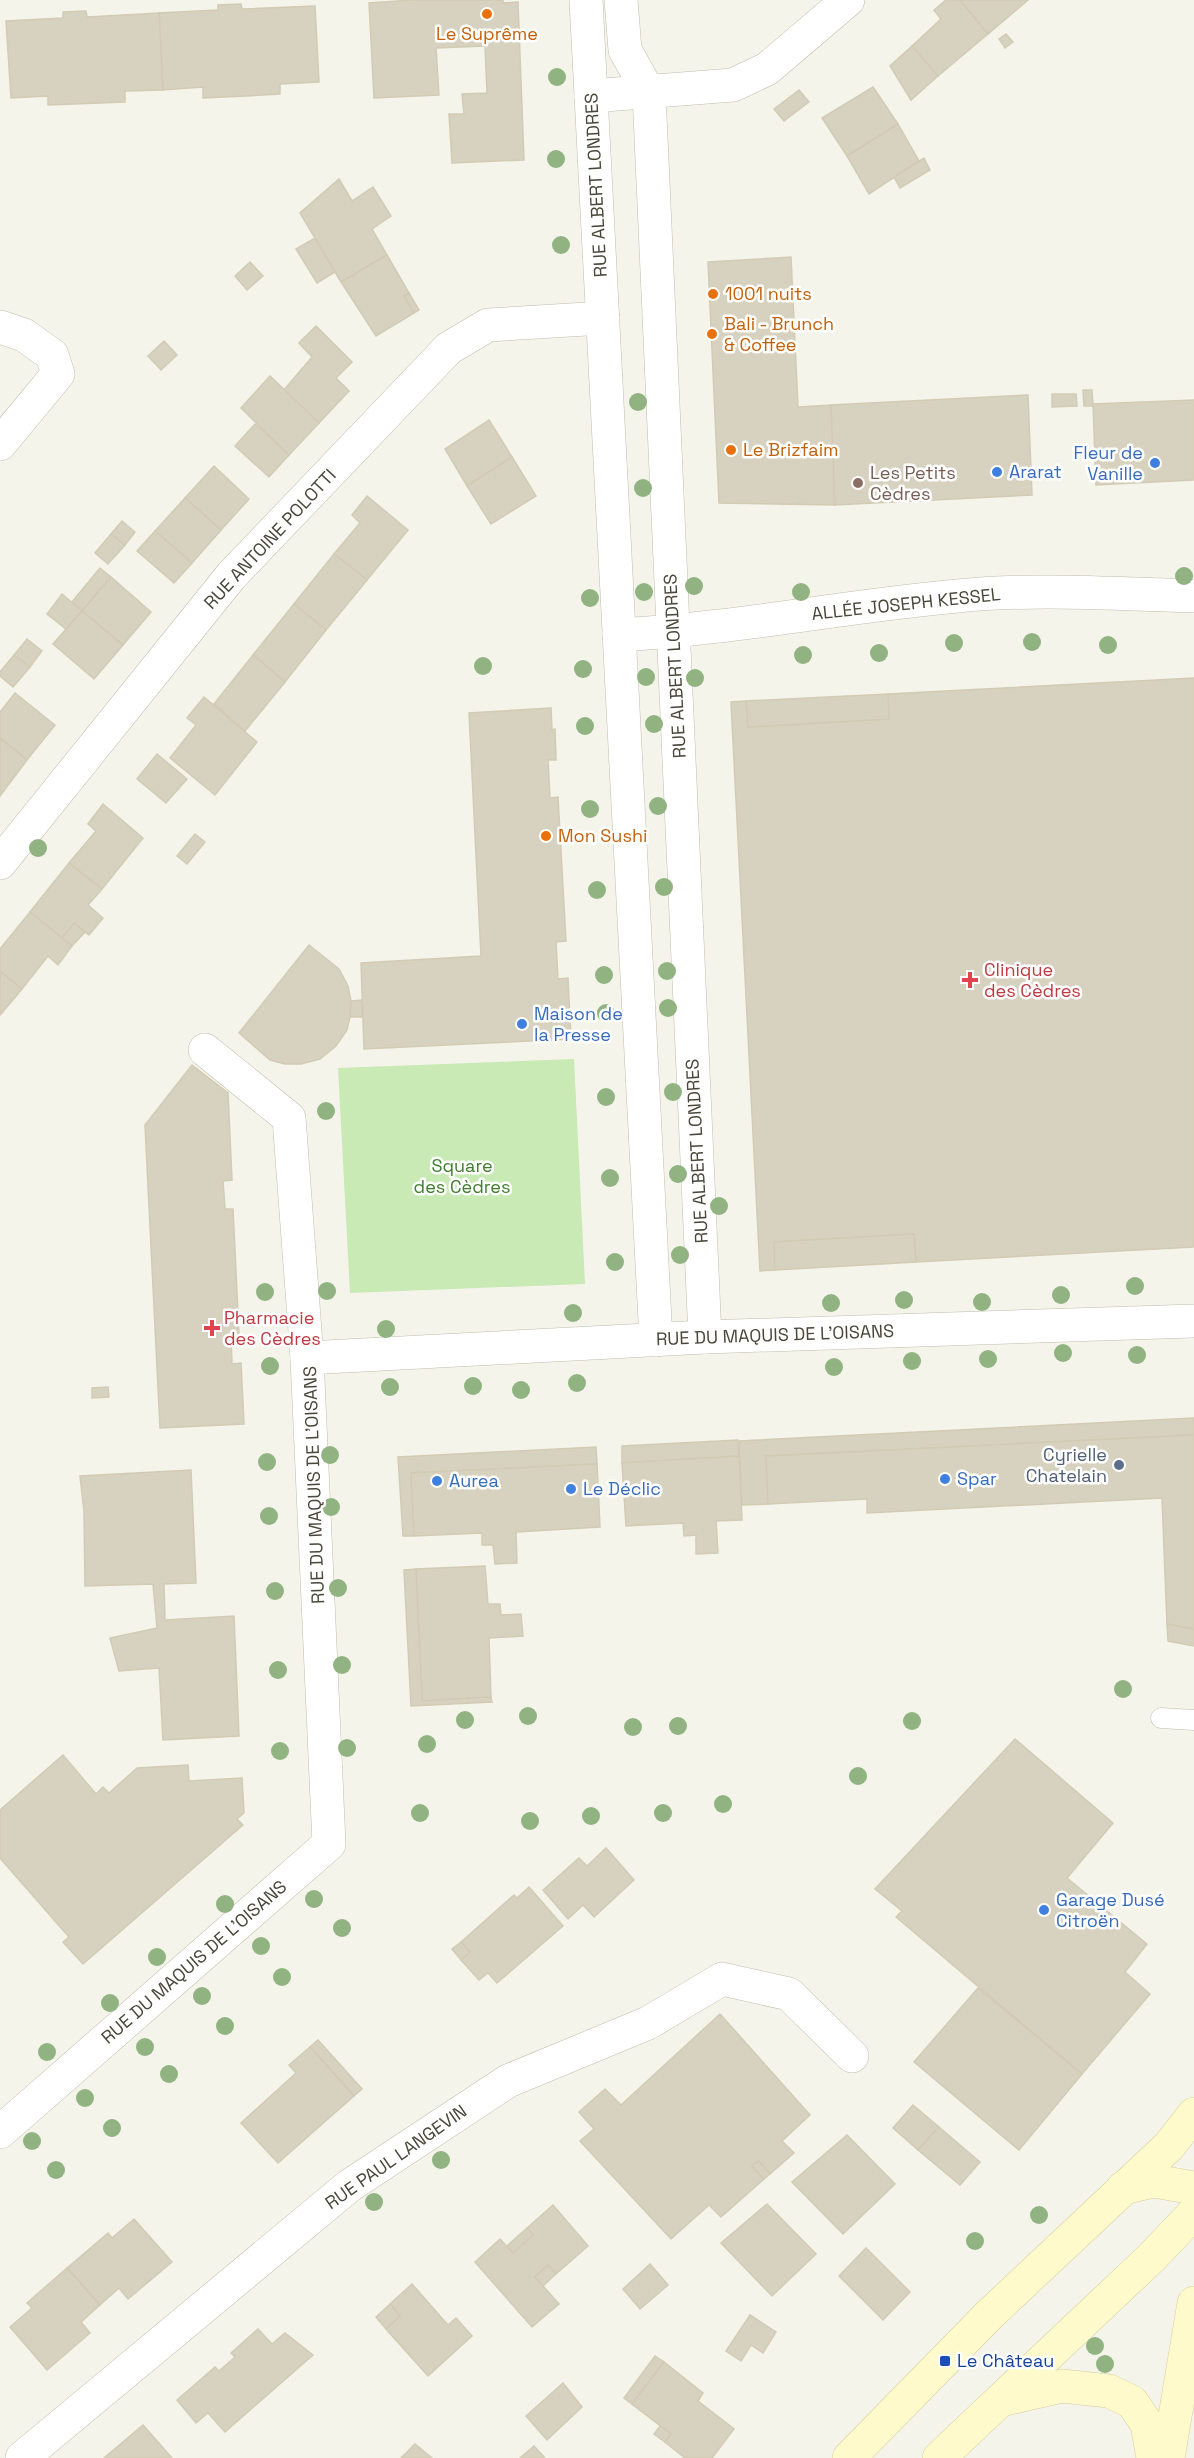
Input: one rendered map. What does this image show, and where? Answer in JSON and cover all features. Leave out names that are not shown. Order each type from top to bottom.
[{"type":"street","name":"RUE ALBERT LONDRES","points":[[586,0],[656,1340]]},
{"type":"street","name":"RUE ALBERT LONDRES","points":[[621,0],[625,50],[649,93],[705,1337]]},
{"type":"street","points":[[591,96],[733,85],[767,69],[848,0]]},
{"type":"street","name":"RUE ANTOINE POLOTTI","points":[[0,863],[231,576],[449,348],[488,325],[603,318]]},
{"type":"street","points":[[0,327],[24,335],[52,355],[58,374],[0,444]]},
{"type":"street","name":"ALLÉE JOSEPH KESSEL","points":[[619,635],[673,632],[958,596],[1023,592],[1194,596]]},
{"type":"street","points":[[205,1050],[289,1118],[307,1358]]},
{"type":"street","name":"RUE DU MAQUIS DE L'OISANS","points":[[0,2132],[329,1844],[307,1358],[705,1337],[1194,1321]]},
{"type":"street","name":"RUE PAUL LANGEVIN","points":[[22,2458],[349,2186],[508,2081],[648,2023],[722,1979],[789,1994],[852,2056]]},
{"type":"street","points":[[849,2458],[989,2315],[1169,2146],[1194,2114]]},
{"type":"street","points":[[1123,2188],[1154,2181],[1194,2188]]},
{"type":"street","points":[[939,2458],[1151,2258],[1194,2213]]},
{"type":"street","points":[[1168,2458],[1194,2303]]},
{"type":"street","points":[[1000,2400],[1062,2386],[1109,2391],[1132,2402],[1147,2424],[1153,2458]]},
{"type":"lane","points":[[1161,1718],[1194,1720]]},
{"type":"green space","name":"Square des Cèdres","points":[[574,1059],[585,1284],[350,1293],[338,1068]]},
{"type":"building","points":[[412,0],[503,0],[503,3],[518,2],[524,160],[452,163],[449,114],[464,114],[462,94],[487,93],[485,46],[436,48],[439,95],[374,98],[369,3]]},
{"type":"building","points":[[946,0],[960,0],[988,34],[938,76],[912,46],[941,19],[934,10]]},
{"type":"building","points":[[1028,0],[988,34],[961,1]]},
{"type":"building","points":[[241,4],[242,9],[315,6],[319,82],[280,84],[280,94],[246,96],[203,98],[203,87],[163,90],[159,13],[218,10],[218,5]]},
{"type":"building","points":[[86,11],[87,17],[159,13],[163,90],[125,91],[125,102],[48,105],[48,96],[11,98],[6,21],[63,18],[63,12]]},
{"type":"building","points":[[1006,34],[1013,42],[1005,48],[999,39]]},
{"type":"building","points":[[912,46],[938,76],[911,100],[890,66]]},
{"type":"building","points":[[873,87],[898,124],[847,156],[822,118]]},
{"type":"building","points":[[799,90],[809,102],[784,121],[774,109]]},
{"type":"building","points":[[898,124],[919,161],[869,194],[847,156]]},
{"type":"building","points":[[924,158],[930,170],[900,188],[894,177]]},
{"type":"building","points":[[339,179],[352,201],[373,187],[391,216],[372,229],[387,255],[341,282],[300,213]]},
{"type":"building","points":[[315,238],[335,272],[317,283],[296,249]]},
{"type":"building","points":[[387,255],[409,293],[404,296],[414,313],[376,336],[341,282]]},
{"type":"building","points":[[791,257],[798,407],[831,405],[835,505],[719,503],[708,262]]},
{"type":"building","points":[[250,262],[263,276],[247,290],[235,276]]},
{"type":"building","points":[[409,293],[419,310],[414,313],[404,296]]},
{"type":"building","points":[[316,326],[352,362],[336,378],[349,391],[319,423],[284,390],[312,357],[299,343]]},
{"type":"building","points":[[164,341],[177,355],[161,370],[148,356]]},
{"type":"building","points":[[270,376],[319,423],[289,455],[241,408]]},
{"type":"building","points":[[1083,390],[1092,390],[1093,406],[1084,406]]},
{"type":"building","points":[[1052,394],[1076,394],[1077,406],[1052,407]]},
{"type":"building","points":[[1028,395],[1032,495],[835,505],[831,405]]},
{"type":"building","points":[[1194,400],[1194,480],[1096,485],[1093,404]]},
{"type":"building","points":[[489,420],[512,457],[467,486],[445,449]]},
{"type":"building","points":[[255,424],[289,455],[269,477],[235,446]]},
{"type":"building","points":[[512,457],[536,496],[491,524],[467,486]]},
{"type":"building","points":[[214,466],[249,499],[221,530],[185,498]]},
{"type":"building","points":[[367,496],[408,530],[367,580],[334,554],[360,523],[352,515]]},
{"type":"building","points":[[185,498],[221,530],[192,563],[155,531]]},
{"type":"building","points":[[122,521],[135,532],[125,545],[111,534]]},
{"type":"building","points":[[155,531],[192,563],[174,583],[137,551]]},
{"type":"building","points":[[111,534],[125,545],[108,564],[95,553]]},
{"type":"building","points":[[334,554],[367,580],[326,630],[294,604]]},
{"type":"building","points":[[100,568],[111,577],[82,611],[72,602]]},
{"type":"building","points":[[111,577],[151,612],[123,645],[82,611]]},
{"type":"building","points":[[62,594],[82,611],[66,629],[47,614]]},
{"type":"building","points":[[294,604],[326,630],[285,682],[253,655]]},
{"type":"building","points":[[82,611],[123,645],[94,679],[53,644]]},
{"type":"building","points":[[27,639],[42,651],[30,667],[14,655]]},
{"type":"building","points":[[14,655],[30,667],[13,687],[0,676],[0,672]]},
{"type":"building","points":[[253,655],[285,682],[245,731],[214,704]]},
{"type":"building","name":"Clinique des Cèdres","points":[[1194,678],[1194,1247],[916,1262],[914,1234],[774,1242],[775,1270],[760,1271],[731,702],[746,701],[748,727],[889,719],[888,694]]},
{"type":"building","points":[[15,693],[55,725],[27,760],[0,738],[0,712]]},
{"type":"building","points":[[888,694],[889,719],[748,727],[746,701]]},
{"type":"building","points":[[204,697],[257,742],[215,795],[170,758],[196,725],[187,718]]},
{"type":"building","points":[[551,708],[552,730],[555,729],[556,760],[548,760],[550,798],[558,797],[566,941],[556,942],[558,979],[568,978],[571,1039],[364,1049],[361,963],[481,956],[469,713]]},
{"type":"building","points":[[0,738],[27,760],[0,796]]},
{"type":"building","points":[[157,754],[187,779],[166,803],[137,779]]},
{"type":"building","points":[[103,804],[143,838],[102,889],[69,863],[96,831],[88,824]]},
{"type":"building","points":[[195,834],[205,842],[187,864],[177,856]]},
{"type":"building","points":[[69,863],[102,889],[88,905],[103,918],[89,935],[74,923],[62,938],[30,912]]},
{"type":"building","points":[[30,912],[72,946],[58,965],[48,956],[22,989],[0,971],[0,949]]},
{"type":"building","points":[[74,923],[85,932],[72,946],[62,938]]},
{"type":"building","points":[[309,945],[339,969],[348,986],[351,1001],[347,1030],[336,1046],[320,1059],[301,1064],[285,1064],[270,1060],[239,1033]]},
{"type":"building","points":[[0,971],[22,989],[0,1015]]},
{"type":"building","points":[[362,1000],[362,1017],[350,1017],[351,1001]]},
{"type":"building","points":[[192,1065],[228,1093],[232,1180],[223,1181],[225,1209],[233,1209],[239,1335],[231,1336],[232,1364],[241,1363],[244,1424],[160,1428],[145,1125]]},
{"type":"building","points":[[914,1234],[916,1262],[775,1270],[774,1242]]},
{"type":"building","points":[[108,1387],[109,1397],[92,1398],[92,1388]]},
{"type":"building","points":[[1194,1418],[1194,1435],[766,1456],[768,1504],[742,1505],[739,1441]]},
{"type":"building","points":[[1194,1435],[1194,1629],[1167,1624],[1162,1498],[867,1513],[867,1499],[768,1504],[766,1456]]},
{"type":"building","points":[[738,1440],[739,1456],[622,1463],[622,1446]]},
{"type":"building","points":[[596,1447],[597,1464],[411,1473],[414,1536],[403,1536],[398,1457]]},
{"type":"building","points":[[739,1456],[742,1520],[716,1521],[718,1553],[696,1554],[696,1535],[684,1536],[683,1523],[626,1526],[622,1463]]},
{"type":"building","points":[[597,1464],[600,1527],[516,1532],[517,1563],[495,1564],[493,1545],[482,1545],[482,1533],[414,1536],[411,1473]]},
{"type":"building","points":[[191,1470],[196,1583],[164,1584],[165,1620],[234,1616],[239,1736],[163,1740],[159,1668],[119,1671],[110,1638],[157,1628],[153,1584],[85,1586],[84,1511],[80,1476]]},
{"type":"building","points":[[485,1566],[488,1604],[500,1604],[501,1615],[521,1614],[523,1636],[489,1638],[491,1697],[422,1701],[416,1569]]},
{"type":"building","points":[[416,1569],[422,1701],[491,1697],[492,1702],[411,1706],[404,1570]]},
{"type":"building","points":[[1167,1624],[1194,1629],[1194,1646],[1168,1641]]},
{"type":"building","points":[[1015,1739],[1113,1823],[1067,1878],[1147,1944],[1125,1972],[1150,1994],[1082,2074],[896,1917],[902,1911],[875,1889]]},
{"type":"building","points":[[63,1755],[96,1794],[103,1787],[109,1793],[137,1768],[188,1765],[189,1781],[242,1778],[244,1813],[237,1819],[243,1825],[83,1964],[63,1942],[69,1937],[0,1858],[0,1810]]},
{"type":"building","points":[[606,1848],[634,1880],[594,1917],[583,1905],[568,1919],[543,1890],[579,1858],[587,1866]]},
{"type":"building","points":[[529,1887],[563,1926],[497,1983],[488,1973],[479,1980],[461,1960],[470,1952],[461,1942],[514,1895],[517,1898]]},
{"type":"building","points":[[461,1942],[470,1952],[461,1960],[452,1949]]},
{"type":"building","points":[[978,1988],[1082,2074],[1019,2150],[914,2062]]},
{"type":"building","points":[[720,2014],[810,2115],[782,2141],[794,2153],[770,2174],[759,2161],[752,2166],[764,2179],[721,2217],[709,2205],[671,2239],[580,2141],[594,2129],[579,2112],[605,2089],[621,2105]]},
{"type":"building","points":[[318,2040],[362,2089],[354,2096],[310,2047]]},
{"type":"building","points":[[310,2047],[354,2096],[278,2163],[241,2123],[296,2073],[289,2065]]},
{"type":"building","points":[[913,2105],[939,2127],[918,2150],[893,2128]]},
{"type":"building","points":[[939,2127],[980,2162],[960,2185],[918,2150]]},
{"type":"building","points":[[847,2135],[895,2184],[843,2234],[792,2182]]},
{"type":"building","points":[[759,2161],[770,2174],[764,2179],[752,2166]]},
{"type":"building","points":[[767,2204],[816,2254],[772,2296],[721,2243]]},
{"type":"building","points":[[553,2205],[588,2246],[556,2274],[548,2265],[535,2277],[559,2304],[532,2327],[475,2262],[500,2239],[513,2253],[533,2235],[527,2228]]},
{"type":"building","points":[[134,2219],[172,2262],[128,2299],[119,2288],[100,2305],[67,2268],[108,2233],[112,2238]]},
{"type":"building","points":[[527,2228],[533,2235],[513,2253],[507,2246]]},
{"type":"building","points":[[866,2248],[910,2292],[883,2320],[839,2276]]},
{"type":"building","points":[[650,2264],[668,2285],[640,2309],[623,2289]]},
{"type":"building","points":[[548,2265],[556,2274],[543,2286],[535,2277]]},
{"type":"building","points":[[67,2268],[100,2305],[81,2322],[90,2333],[47,2370],[10,2327],[32,2308],[27,2303]]},
{"type":"building","points":[[412,2284],[448,2325],[456,2318],[472,2336],[428,2376],[386,2329],[400,2316],[390,2304]]},
{"type":"building","points":[[390,2304],[400,2316],[386,2329],[376,2317]]},
{"type":"building","points":[[750,2315],[776,2332],[763,2353],[751,2345],[741,2361],[726,2351]]},
{"type":"building","points":[[258,2329],[272,2344],[285,2333],[313,2355],[225,2432],[208,2413],[196,2423],[177,2400],[215,2367],[219,2371],[235,2357],[231,2353]]},
{"type":"building","points":[[655,2356],[664,2362],[632,2404],[624,2398]]},
{"type":"building","points":[[664,2362],[703,2393],[698,2401],[734,2429],[712,2458],[685,2458],[665,2442],[671,2434],[632,2404]]},
{"type":"building","points":[[563,2383],[582,2407],[547,2440],[526,2416]]},
{"type":"building","points":[[143,2425],[172,2458],[104,2458]]},
{"type":"building","points":[[660,2426],[671,2434],[665,2442],[654,2434]]},
{"type":"building","points":[[415,2444],[432,2458],[401,2458]]},
{"type":"building","points":[[534,2446],[545,2458],[520,2458]]},
{"type":"place","name":"Le Suprême","points":[[487,14]]},
{"type":"place","name":"1001 nuits","points":[[713,294]]},
{"type":"place","name":"Bali - Brunch & Coffee","points":[[712,334]]},
{"type":"place","name":"Le Brizfaim","points":[[731,450]]},
{"type":"place","name":"Fleur de Vanille","points":[[1155,463]]},
{"type":"place","name":"Ararat","points":[[997,472]]},
{"type":"place","name":"Les Petits Cèdres","points":[[858,483]]},
{"type":"place","name":"Mon Sushi","points":[[546,836]]},
{"type":"place","name":"Clinique des Cèdres","points":[[970,980]]},
{"type":"place","name":"Maison de la Presse","points":[[522,1024]]},
{"type":"place","name":"Pharmacie des Cèdres","points":[[212,1328]]},
{"type":"place","name":"Cyrielle Chatelain","points":[[1119,1465]]},
{"type":"place","name":"Spar","points":[[945,1479]]},
{"type":"place","name":"Aurea","points":[[437,1481]]},
{"type":"place","name":"Le Déclic","points":[[571,1489]]},
{"type":"place","name":"Garage Dusé Citroën","points":[[1044,1910]]},
{"type":"place","name":"Le Château","points":[[945,2361]]}]
